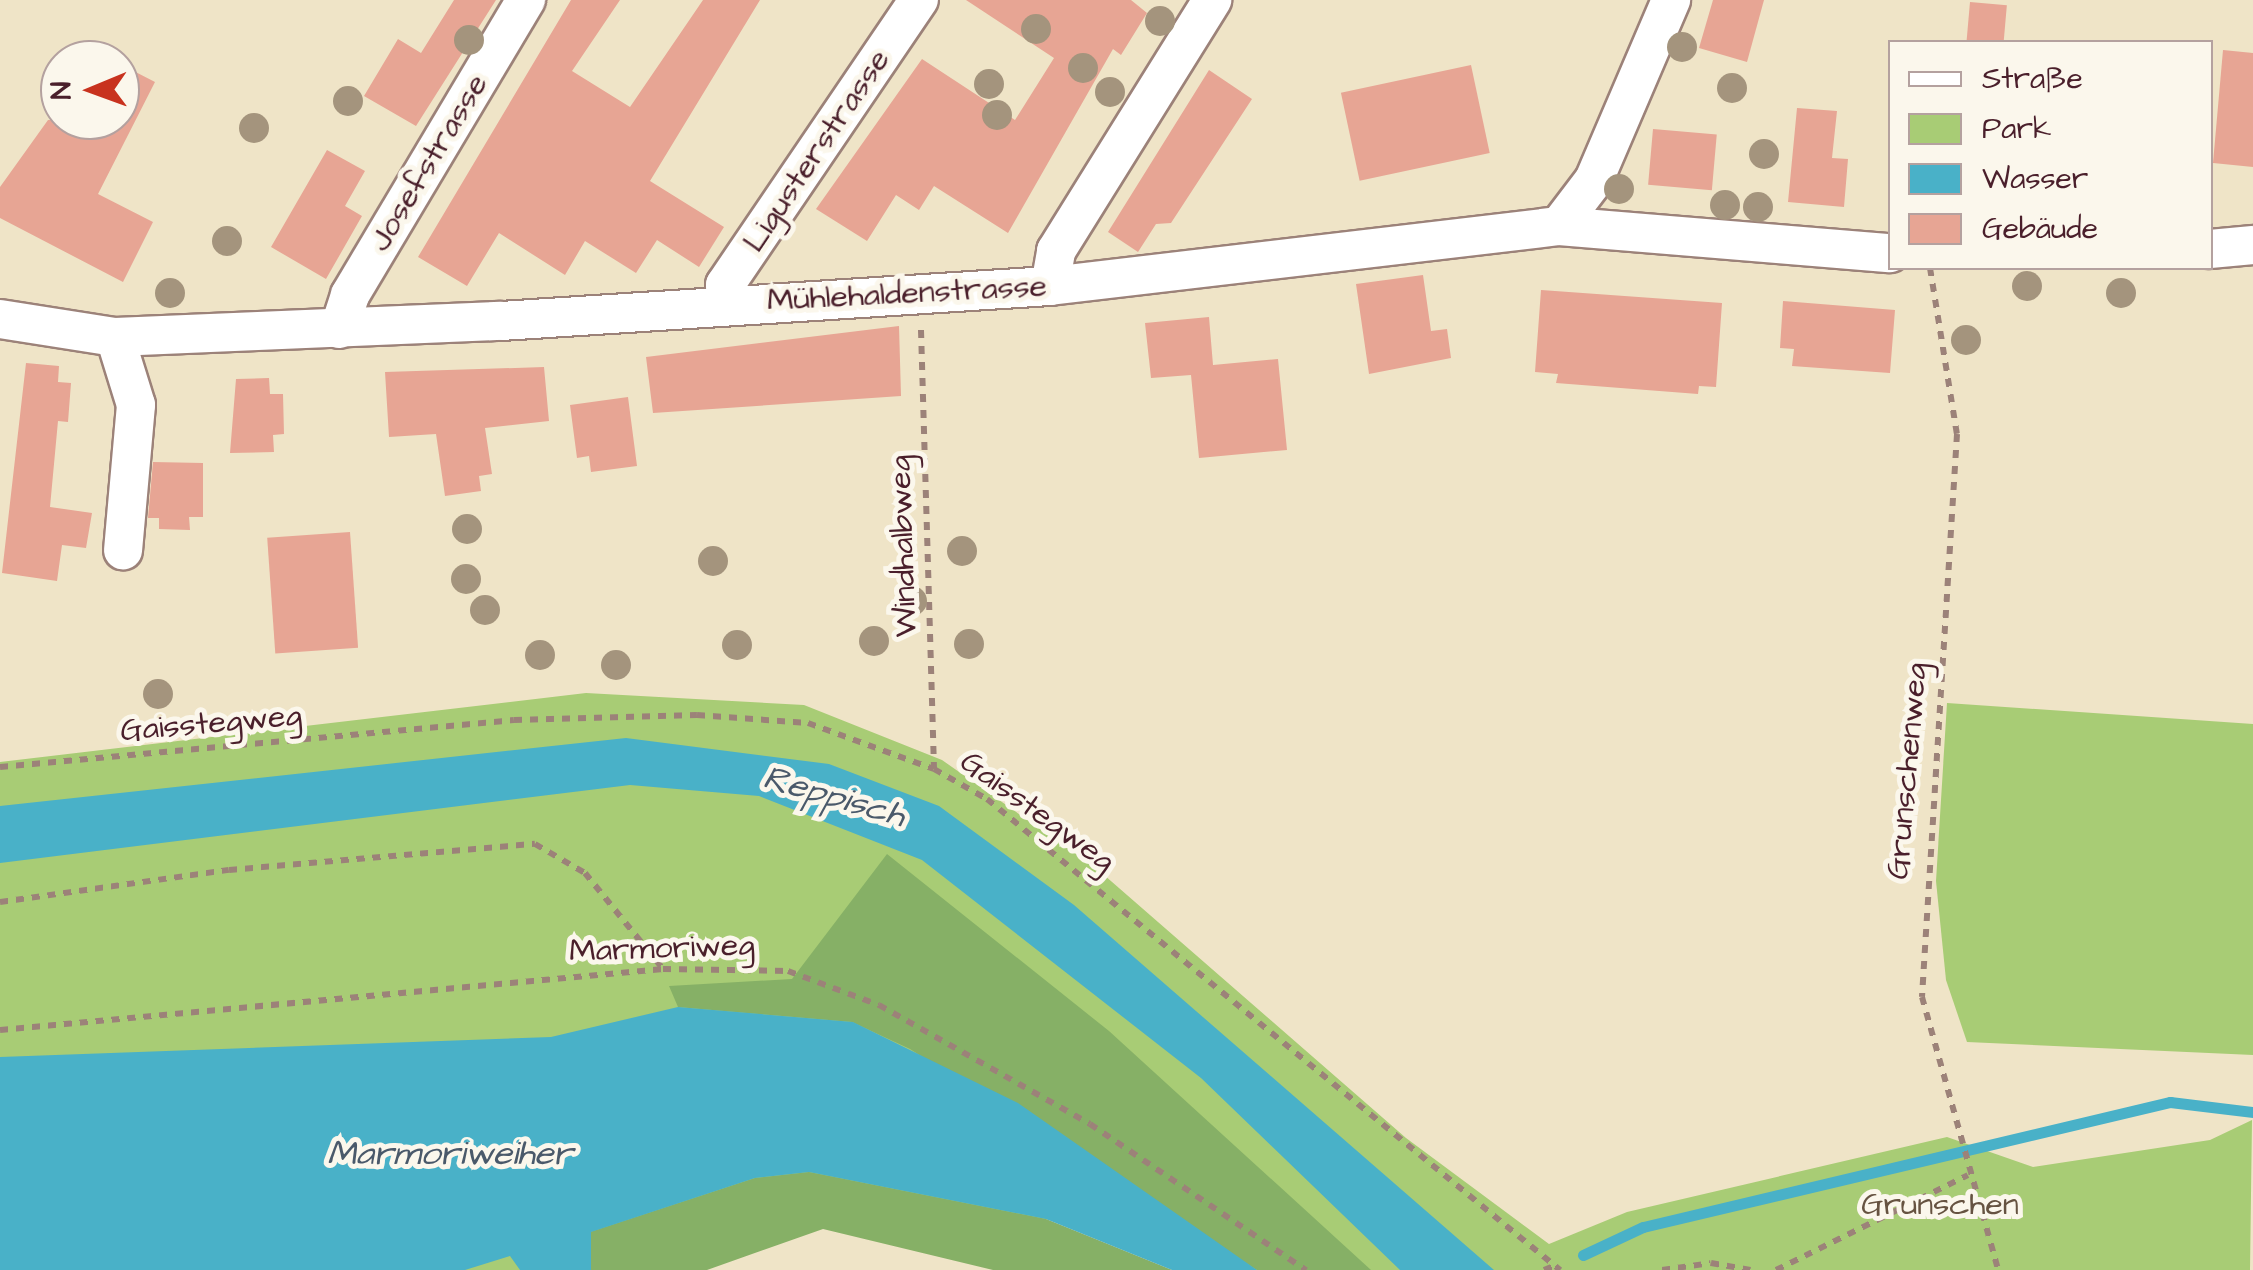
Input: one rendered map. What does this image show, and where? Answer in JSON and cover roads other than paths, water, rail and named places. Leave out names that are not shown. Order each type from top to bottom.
[{"type":"street","name":"Josefstrasse","points":[[339,330],[350,296],[526,0]]},
{"type":"street","name":"Ligusterstrasse","points":[[726,304],[724,285],[919,0]]},
{"type":"street","points":[[1050,286],[1056,252],[1212,0]]},
{"type":"street","points":[[1559,226],[1594,180],[1671,0]]},
{"type":"street","name":"Mühlehaldenstrasse","points":[[0,318],[115,337],[339,330],[1050,286],[1559,226],[1888,253]]},
{"type":"street","points":[[2213,248],[2253,245]]},
{"type":"street","points":[[115,337],[136,405],[124,550]]},
{"type":"water","name":"Reppisch","points":[[626,738],[829,764],[939,806],[1074,905],[1494,1270],[1400,1270],[1201,1078],[922,860],[759,796],[630,785],[0,863],[0,806]]},
{"type":"water","name":"Marmoriweiher","points":[[678,1007],[853,1022],[1018,1103],[1257,1270],[1172,1270],[1046,1219],[809,1172],[755,1178],[591,1232],[591,1270],[520,1270],[510,1256],[465,1270],[0,1270],[0,1057],[551,1037]]},
{"type":"waterway","points":[[1583,1255],[1643,1227],[2170,1102],[2253,1112]]},
{"type":"park label","name":"Grunschen","points":[[1940,1205]]}]
